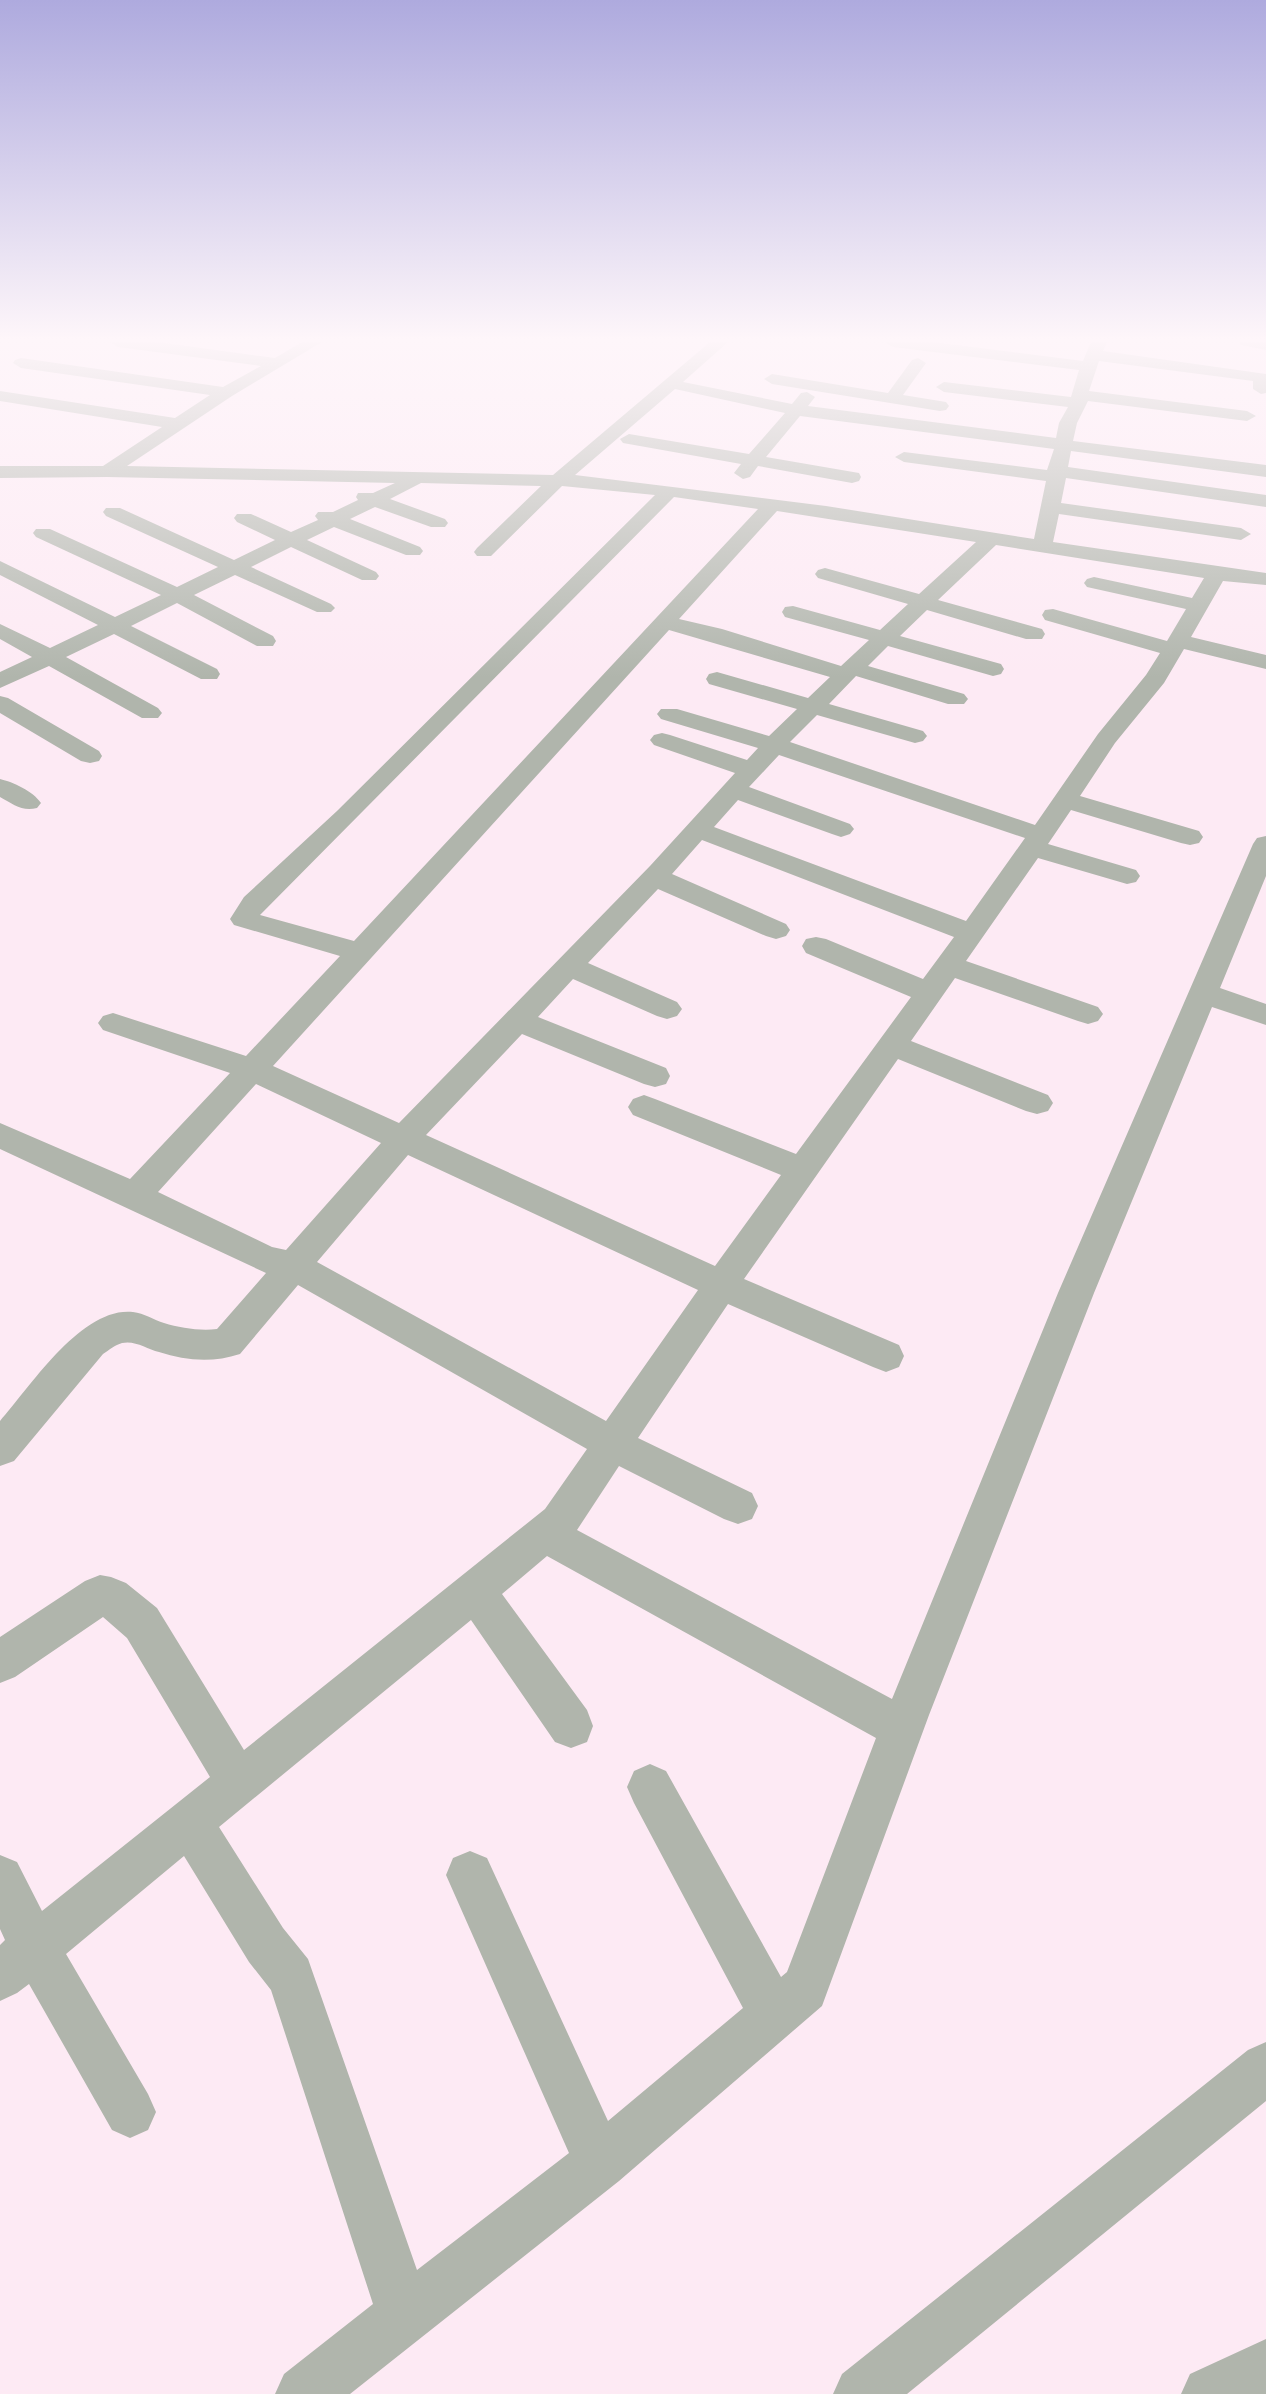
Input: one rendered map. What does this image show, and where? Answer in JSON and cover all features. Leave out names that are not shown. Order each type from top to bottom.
[{"type":"street","points":[[107,471],[133,454]]},
{"type":"street","points":[[484,552],[590,454]]},
{"type":"street","points":[[717,454],[852,477]]},
{"type":"street","points":[[721,498],[759,454]]},
{"type":"street","points":[[993,454],[1266,501]]},
{"type":"street","points":[[1009,454],[1059,464]]},
{"type":"street","points":[[1042,547],[1059,454]]},
{"type":"street","points":[[904,457],[1266,471]]},
{"type":"street","points":[[0,472],[107,471],[558,481],[670,491],[772,505],[1217,574],[1266,579]]},
{"type":"street","points":[[0,673],[45,655],[412,478]]},
{"type":"street","points":[[360,952],[244,919],[254,903],[346,816],[670,491]]},
{"type":"street","points":[[369,499],[438,523]]},
{"type":"street","points":[[135,1196],[772,505]]},
{"type":"street","points":[[1049,507],[1241,534]]},
{"type":"street","points":[[113,512],[324,608]]},
{"type":"street","points":[[244,518],[369,576]]},
{"type":"street","points":[[329,518],[412,551]]},
{"type":"street","points":[[43,533],[173,593],[265,641]]},
{"type":"street","points":[[0,1449],[90,1343],[113,1329],[133,1327],[161,1338],[205,1346],[227,1343],[404,1138],[655,877],[774,745],[848,671],[991,539]]},
{"type":"street","points":[[0,567],[209,674]]},
{"type":"street","points":[[825,574],[1034,634]]},
{"type":"street","points":[[18,1962],[559,1522],[721,1284],[1036,842],[1106,739],[1156,678],[1217,574]]},
{"type":"street","points":[[1094,583],[1199,607]]},
{"type":"street","points":[[793,612],[993,669]]},
{"type":"street","points":[[1053,615],[1177,645],[1266,662]]},
{"type":"street","points":[[664,622],[956,699]]},
{"type":"street","points":[[0,630],[150,713]]},
{"type":"street","points":[[0,681],[45,655]]},
{"type":"street","points":[[717,679],[915,736]]},
{"type":"street","points":[[0,703],[90,757]]},
{"type":"street","points":[[669,714],[774,745],[1127,876]]},
{"type":"street","points":[[662,740],[841,829]]},
{"type":"street","points":[[0,786],[28,803]]},
{"type":"street","points":[[1065,800],[1190,837]]},
{"type":"street","points":[[698,830],[971,933]]},
{"type":"street","points":[[304,2394],[600,2162],[805,1989],[902,1728],[1071,1306],[1266,844]]},
{"type":"street","points":[[655,877],[776,930]]},
{"type":"street","points":[[816,946],[939,979],[1088,1014]]},
{"type":"street","points":[[569,967],[667,1009]]},
{"type":"street","points":[[1204,993],[1266,1015]]},
{"type":"street","points":[[517,1020],[655,1076]]},
{"type":"street","points":[[113,1023],[251,1069],[721,1284],[886,1356]]},
{"type":"street","points":[[892,1045],[1037,1103]]},
{"type":"street","points":[[644,1107],[803,1170]]},
{"type":"street","points":[[0,1135],[265,1259],[294,1266],[611,1443],[738,1506]]},
{"type":"street","points":[[545,1534],[902,1728]]},
{"type":"street","points":[[475,1591],[571,1726]]},
{"type":"street","points":[[0,1662],[100,1595],[111,1597],[142,1623],[239,1784]]},
{"type":"street","points":[[650,1787],[774,2015]]},
{"type":"street","points":[[190,1823],[266,1945],[291,1976],[405,2315]]},
{"type":"street","points":[[470,1875],[600,2162]]},
{"type":"street","points":[[0,1879],[18,1962],[130,2112]]},
{"type":"street","points":[[862,2394],[1266,2068]]},
{"type":"street","points":[[1210,2394],[1266,2368]]}]
